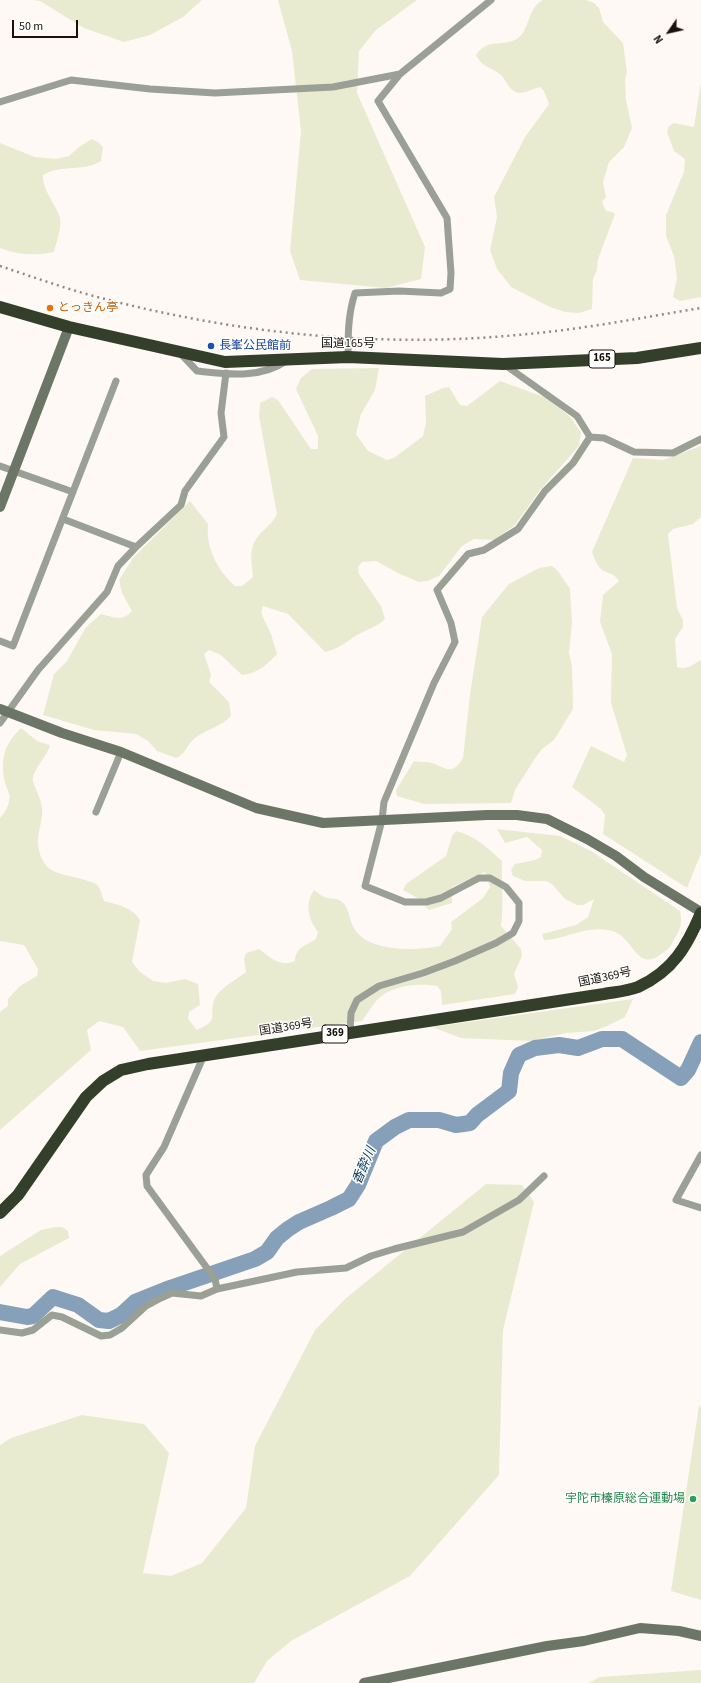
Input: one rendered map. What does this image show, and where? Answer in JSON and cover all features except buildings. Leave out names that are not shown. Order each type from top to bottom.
[{"type":"highway","name":"国道165号","points":[[0,307],[69,327],[225,362],[348,357],[503,364],[637,358],[701,348]]},
{"type":"highway","name":"国道369号","points":[[0,1213],[18,1195],[86,1097],[103,1081],[122,1070],[148,1064],[604,994],[637,987],[668,968],[688,942],[701,912]]},
{"type":"street","points":[[348,357],[348,334],[352,304],[355,294],[399,291],[441,293],[450,289],[451,273],[447,218],[378,100],[400,74],[491,0]]},
{"type":"street","points":[[0,102],[71,80],[150,89],[215,93],[333,87],[400,74]]},
{"type":"street","points":[[0,506],[69,327]]},
{"type":"street","points":[[179,352],[197,371],[226,373],[257,374],[278,366],[288,359]]},
{"type":"street","points":[[503,364],[576,416],[590,436],[604,438],[634,452],[673,453],[701,439]]},
{"type":"street","points":[[0,723],[4,711],[107,592],[118,566],[181,505],[185,492],[224,437],[221,413],[226,373]]},
{"type":"street","points":[[0,641],[14,646],[116,381]]},
{"type":"street","points":[[350,1032],[351,1013],[357,1000],[379,986],[455,961],[496,943],[513,933],[519,921],[519,904],[506,887],[490,878],[479,878],[441,898],[426,902],[405,902],[365,886],[382,820],[384,802],[434,683],[455,642],[451,623],[437,590],[468,554],[484,550],[518,529],[545,491],[573,462],[590,436]]},
{"type":"street","points":[[0,466],[73,492]]},
{"type":"street","points":[[63,519],[136,547]]},
{"type":"street","points":[[4,711],[62,733],[121,752],[256,808],[323,823],[487,815],[517,815],[547,819],[587,839],[616,856],[644,877],[701,912]]},
{"type":"street","points":[[96,812],[121,752]]},
{"type":"street","points":[[204,1055],[164,1147],[146,1174],[147,1186],[215,1279],[217,1289]]},
{"type":"street","points":[[701,1155],[676,1200],[701,1208]]},
{"type":"street","points":[[0,1330],[22,1333],[33,1330],[52,1315],[62,1317],[101,1336],[110,1335],[122,1328],[146,1306],[172,1293],[201,1296],[217,1289],[297,1272],[346,1268],[371,1256],[463,1232],[519,1200],[544,1176]]},
{"type":"street","points":[[364,1683],[547,1646],[584,1641],[640,1628],[680,1631],[701,1636]]},
{"type":"green space","points":[[33,0],[202,0],[183,17],[150,35],[124,42],[84,28],[40,1]]},
{"type":"green space","points":[[278,0],[417,0],[376,30],[359,51],[357,93],[425,247],[421,279],[386,288],[300,280],[290,251],[301,131],[292,51]]},
{"type":"green space","points":[[543,0],[586,0],[594,3],[599,8],[603,22],[623,43],[627,72],[625,79],[626,100],[632,128],[624,147],[609,162],[603,182],[606,197],[602,202],[606,211],[615,214],[598,259],[597,270],[593,279],[592,309],[579,313],[565,312],[550,307],[511,287],[497,269],[490,250],[497,217],[494,197],[525,137],[549,104],[544,91],[540,87],[519,93],[513,91],[499,73],[484,65],[476,55],[486,46],[513,41],[518,38],[525,30],[534,8]]},
{"type":"green space","points":[[701,82],[701,297],[680,301],[673,297],[677,278],[674,256],[666,236],[666,215],[684,172],[685,159],[674,151],[667,132],[669,126],[674,123],[694,127]]},
{"type":"green space","points":[[92,139],[103,147],[101,161],[88,166],[57,170],[43,175],[43,181],[47,192],[60,218],[60,230],[54,252],[27,254],[0,248],[0,143],[35,157],[56,159],[69,156],[79,147]]},
{"type":"green space","points":[[379,368],[375,390],[361,414],[356,434],[368,451],[387,460],[394,458],[423,436],[426,423],[425,396],[449,387],[460,405],[467,406],[500,381],[547,398],[569,416],[581,432],[579,446],[540,490],[515,525],[494,540],[474,539],[462,546],[439,576],[427,581],[419,582],[376,561],[362,562],[358,567],[359,574],[381,606],[385,619],[339,647],[325,652],[288,614],[263,606],[261,613],[271,634],[277,654],[266,665],[257,671],[242,675],[221,655],[209,650],[204,654],[211,675],[209,682],[229,702],[231,716],[195,738],[182,754],[176,758],[157,751],[148,741],[136,734],[94,730],[43,715],[54,674],[67,661],[86,627],[101,614],[121,618],[125,617],[132,611],[122,593],[119,580],[133,558],[190,501],[208,524],[211,550],[223,573],[235,586],[242,586],[253,577],[251,557],[253,546],[258,536],[273,521],[277,514],[259,416],[260,403],[272,397],[278,400],[311,449],[318,449],[318,436],[296,389],[301,378],[312,369]]},
{"type":"green space","points":[[701,446],[701,517],[693,524],[673,529],[668,534],[677,608],[683,620],[683,627],[675,639],[677,667],[687,667],[701,660],[701,853],[687,888],[603,834],[605,815],[601,809],[572,787],[591,746],[624,762],[627,755],[611,703],[612,654],[600,622],[603,595],[619,581],[613,575],[600,568],[592,552],[633,458],[663,460]]},
{"type":"green space","points":[[552,566],[558,571],[570,589],[572,623],[569,653],[572,666],[573,709],[554,740],[542,749],[534,760],[515,790],[511,803],[424,804],[397,796],[396,790],[414,761],[428,762],[447,769],[455,768],[459,764],[463,758],[470,695],[482,617],[509,584],[539,568]]},
{"type":"green space","points":[[21,728],[37,741],[50,745],[33,777],[42,805],[38,845],[44,863],[49,869],[56,872],[95,883],[101,891],[104,901],[129,909],[137,916],[140,920],[132,962],[140,972],[153,981],[166,983],[185,979],[198,984],[200,1005],[189,1012],[188,1019],[197,1030],[212,1020],[212,1009],[217,994],[246,972],[244,959],[246,953],[259,949],[276,961],[290,963],[295,961],[297,953],[302,947],[316,939],[318,932],[310,917],[308,907],[314,890],[320,895],[342,902],[345,905],[352,924],[358,933],[367,940],[378,945],[404,949],[440,946],[452,929],[451,922],[483,898],[490,887],[485,872],[452,887],[452,903],[429,910],[421,900],[403,890],[406,884],[446,856],[452,836],[456,831],[475,839],[502,861],[501,926],[521,949],[522,956],[514,974],[518,987],[515,994],[442,1005],[441,991],[437,986],[406,986],[397,988],[383,995],[375,1002],[362,1021],[140,1051],[123,1027],[99,1021],[87,1030],[91,1050],[0,1130],[0,1012],[8,1006],[8,999],[20,986],[37,976],[38,969],[24,945],[0,941],[0,818],[7,808],[9,799],[9,794],[5,783],[3,760],[7,747],[15,734]]},
{"type":"green space","points":[[497,829],[560,836],[591,851],[680,911],[680,929],[670,946],[660,955],[652,959],[645,959],[640,956],[619,934],[603,929],[594,929],[544,940],[542,934],[576,925],[588,917],[594,899],[583,905],[577,905],[565,899],[552,884],[546,881],[525,881],[513,876],[511,870],[515,864],[535,860],[541,857],[542,850],[527,837],[505,843]]},
{"type":"green space","points":[[633,999],[625,1017],[607,1026],[593,1031],[566,1033],[531,1041],[461,1038],[432,1027]]},
{"type":"green space","points":[[486,1184],[522,1185],[534,1202],[503,1330],[499,1475],[410,1576],[291,1641],[267,1661],[254,1683],[0,1683],[0,1445],[11,1438],[82,1415],[144,1424],[169,1453],[143,1573],[171,1576],[202,1563],[246,1508],[255,1446],[315,1330],[345,1299]]},
{"type":"green space","points":[[62,1227],[68,1231],[69,1238],[20,1264],[0,1287],[0,1256],[41,1230]]},
{"type":"green space","name":"宇陀市榛原総合運動場","points":[[699,1406],[701,1406],[701,1600],[671,1591]]},
{"type":"green space","points":[[701,1670],[701,1683],[588,1683],[600,1677]]},
{"type":"waterway","name":"香酔川","points":[[0,1312],[27,1317],[33,1316],[53,1297],[78,1305],[99,1320],[109,1321],[121,1315],[135,1302],[170,1288],[255,1259],[267,1252],[277,1238],[288,1229],[299,1222],[349,1199],[358,1185],[376,1141],[395,1127],[409,1120],[439,1120],[456,1125],[470,1123],[477,1115],[509,1091],[511,1073],[519,1055],[535,1048],[559,1045],[578,1048],[602,1039],[622,1039],[681,1078],[688,1070],[701,1042]]},
{"type":"railway","points":[[0,266],[81,293],[159,312],[210,322],[260,329],[363,339],[466,339],[540,333],[701,308]]},
{"type":"place","name":"とっきん亭","points":[[50,308]]},
{"type":"place","name":"長峯公民館前","points":[[211,346]]},
{"type":"place","name":"宇陀市榛原総合運動場","points":[[693,1499]]}]
